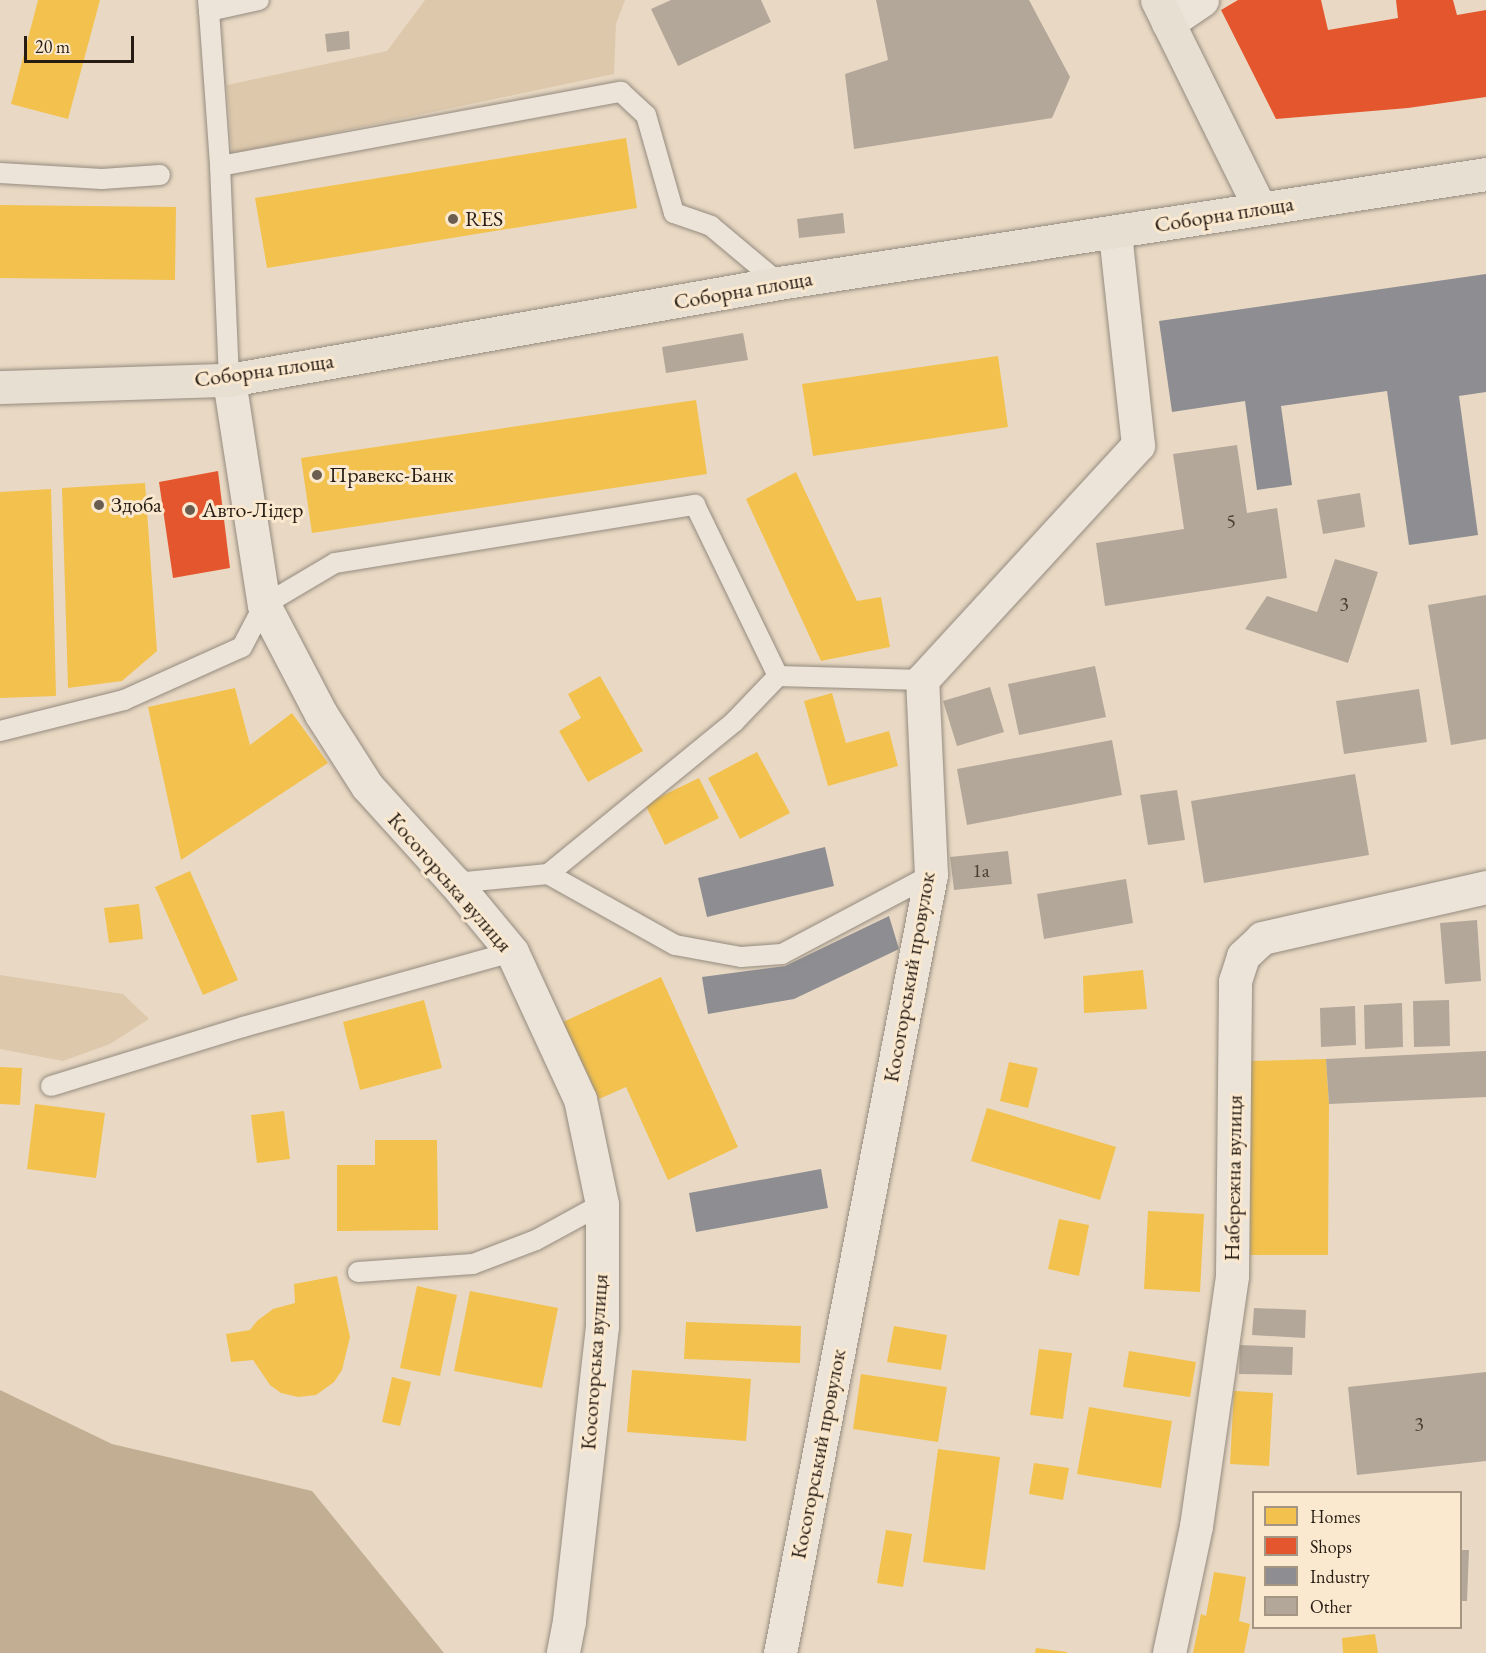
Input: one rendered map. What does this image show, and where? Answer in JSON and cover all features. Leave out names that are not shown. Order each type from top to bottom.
[{"type":"main road","points":[[1162,11],[1260,208]]},
{"type":"main road","name":"Соборна площа","points":[[0,387],[229,380],[779,283],[1486,174]]},
{"type":"street","points":[[1162,11],[1202,0]]},
{"type":"street","points":[[922,680],[1138,445],[1114,232]]},
{"type":"street","name":"Косогорська вулиця","points":[[229,380],[264,605],[321,714],[367,786],[455,883],[512,952],[580,1099],[602,1204],[602,1326],[569,1621],[563,1653]]},
{"type":"street","name":"Косогорський провулок","points":[[780,1653],[931,875],[922,680]]},
{"type":"street","name":"Набережна вулиця","points":[[1169,1653],[1196,1526],[1232,1276],[1235,981],[1242,956],[1262,938],[1486,887]]},
{"type":"lane","points":[[229,380],[220,166],[209,6],[259,0]]},
{"type":"lane","points":[[220,166],[621,92],[646,115],[674,213],[711,226],[779,283]]},
{"type":"lane","points":[[0,173],[102,178],[160,175]]},
{"type":"lane","points":[[0,731],[124,700],[242,647],[264,605],[335,563],[695,505],[778,675]]},
{"type":"lane","points":[[455,883],[548,874],[734,722],[778,675],[922,680]]},
{"type":"lane","points":[[548,874],[675,945],[741,957],[782,954],[931,875]]},
{"type":"lane","points":[[51,1086],[243,1027],[512,952]]},
{"type":"lane","points":[[358,1272],[473,1264],[536,1240],[602,1204]]},
{"type":"shaded area","points":[[425,0],[625,0],[616,24],[614,74],[232,154],[227,85],[387,51]]},
{"type":"shaded area","points":[[0,975],[123,994],[149,1019],[110,1044],[63,1061],[0,1049]]},
{"type":"shaded area","points":[[0,1390],[112,1444],[312,1491],[444,1653],[0,1653]]},
{"type":"building: Homes","points":[[38,0],[100,0],[68,119],[11,104]]},
{"type":"building: Homes","points":[[626,138],[637,208],[267,268],[255,198]]},
{"type":"building: Homes","points":[[0,205],[176,207],[175,280],[0,278]]},
{"type":"building: Homes","points":[[998,356],[1008,427],[813,456],[802,384]]},
{"type":"building: Homes","points":[[696,400],[707,474],[312,533],[301,458]]},
{"type":"building: Homes","points":[[796,472],[857,601],[881,597],[890,647],[821,661],[746,499]]},
{"type":"building: Homes","points":[[145,483],[157,651],[122,681],[68,688],[62,488]]},
{"type":"building: Homes","points":[[51,489],[56,696],[0,698],[0,492]]},
{"type":"building: Homes","points":[[600,676],[643,751],[588,782],[559,731],[581,718],[568,694]]},
{"type":"building: Homes","points":[[235,688],[250,745],[292,713],[328,763],[181,860],[148,707]]},
{"type":"building: Homes","points":[[832,693],[846,743],[889,731],[898,766],[828,786],[804,701]]},
{"type":"building: Homes","points":[[757,752],[790,813],[740,839],[708,778]]},
{"type":"building: Homes","points":[[699,778],[719,818],[665,845],[645,804]]},
{"type":"building: Homes","points":[[190,871],[238,980],[203,995],[155,887]]},
{"type":"building: Homes","points":[[139,904],[143,939],[109,943],[104,908]]},
{"type":"building: Homes","points":[[1143,970],[1147,1009],[1084,1013],[1083,976]]},
{"type":"building: Homes","points":[[661,977],[738,1147],[668,1180],[626,1087],[599,1099],[563,1022]]},
{"type":"building: Homes","points":[[424,1000],[442,1068],[360,1090],[343,1022]]},
{"type":"building: Homes","points":[[1326,1059],[1329,1104],[1328,1255],[1250,1255],[1251,1061]]},
{"type":"building: Homes","points":[[1009,1062],[1038,1068],[1028,1108],[1000,1101]]},
{"type":"building: Homes","points":[[0,1067],[22,1068],[20,1105],[0,1104]]},
{"type":"building: Homes","points":[[35,1104],[105,1113],[96,1178],[27,1169]]},
{"type":"building: Homes","points":[[987,1108],[1116,1147],[1100,1200],[971,1161]]},
{"type":"building: Homes","points":[[284,1111],[290,1159],[257,1163],[251,1115]]},
{"type":"building: Homes","points":[[375,1140],[437,1140],[438,1230],[337,1231],[337,1165],[375,1165]]},
{"type":"building: Homes","points":[[1148,1211],[1204,1214],[1200,1292],[1144,1289]]},
{"type":"building: Homes","points":[[1059,1219],[1089,1225],[1079,1276],[1048,1269]]},
{"type":"building: Homes","points":[[337,1276],[350,1337],[342,1370],[334,1382],[316,1395],[298,1397],[281,1393],[270,1385],[253,1360],[231,1362],[226,1334],[250,1330],[257,1321],[273,1309],[295,1303],[294,1284]]},
{"type":"building: Homes","points":[[417,1286],[457,1295],[440,1376],[400,1368]]},
{"type":"building: Homes","points":[[470,1291],[558,1308],[542,1388],[454,1371]]},
{"type":"building: Homes","points":[[686,1322],[801,1326],[800,1363],[684,1359]]},
{"type":"building: Homes","points":[[894,1326],[947,1335],[941,1370],[887,1362]]},
{"type":"building: Homes","points":[[1039,1349],[1072,1353],[1063,1419],[1030,1415]]},
{"type":"building: Homes","points":[[1129,1351],[1196,1362],[1190,1397],[1123,1387]]},
{"type":"building: Homes","points":[[632,1370],[751,1379],[746,1441],[627,1432]]},
{"type":"building: Homes","points":[[861,1374],[947,1387],[938,1442],[853,1429]]},
{"type":"building: Homes","points":[[392,1377],[411,1382],[400,1426],[382,1422]]},
{"type":"building: Homes","points":[[1234,1391],[1273,1393],[1269,1466],[1230,1464]]},
{"type":"building: Homes","points":[[1089,1407],[1172,1421],[1161,1488],[1077,1474]]},
{"type":"building: Homes","points":[[938,1449],[1000,1457],[985,1570],[923,1562]]},
{"type":"building: Homes","points":[[1034,1463],[1069,1468],[1063,1500],[1029,1494]]},
{"type":"building: Homes","points":[[886,1530],[912,1534],[903,1587],[877,1583]]},
{"type":"building: Homes","points":[[1214,1572],[1246,1577],[1239,1621],[1250,1624],[1244,1653],[1193,1653],[1201,1614],[1206,1616]]},
{"type":"building: Homes","points":[[1375,1634],[1378,1653],[1343,1653],[1342,1638]]},
{"type":"building: Homes","points":[[1036,1648],[1067,1652],[1067,1653],[1035,1653]]},
{"type":"building: Shops","points":[[1238,0],[1321,0],[1328,30],[1398,18],[1396,0],[1453,0],[1457,15],[1486,10],[1486,97],[1408,108],[1276,119],[1221,10]]},
{"type":"building: Shops","points":[[218,471],[230,568],[173,578],[159,482]]},
{"type":"building: Industry","points":[[1486,274],[1486,392],[1459,396],[1478,535],[1409,545],[1387,391],[1281,406],[1292,485],[1257,490],[1245,401],[1172,412],[1159,321]]},
{"type":"building: Industry","points":[[825,847],[834,886],[707,917],[698,878]]},
{"type":"building: Industry","points":[[889,916],[899,949],[794,999],[708,1014],[702,977],[785,966]]},
{"type":"building: Industry","points":[[821,1169],[828,1208],[696,1232],[689,1193]]},
{"type":"building: Other","points":[[671,0],[761,0],[771,22],[678,66],[651,9]]},
{"type":"building: Other","points":[[876,0],[1029,0],[1070,77],[1052,118],[854,149],[845,74],[888,60]]},
{"type":"building: Other","points":[[349,31],[350,49],[327,52],[325,34]]},
{"type":"building: Other","points":[[843,213],[845,233],[799,238],[797,219]]},
{"type":"building: Other","points":[[743,333],[748,360],[666,373],[662,347]]},
{"type":"building: Other","points":[[1237,445],[1247,513],[1277,508],[1287,578],[1105,606],[1096,543],[1184,529],[1173,454]]},
{"type":"building: Other","points":[[1360,493],[1365,527],[1323,534],[1317,500]]},
{"type":"building: Other","points":[[1335,559],[1378,572],[1348,663],[1245,629],[1267,596],[1317,612]]},
{"type":"building: Other","points":[[1486,595],[1486,739],[1451,745],[1428,605]]},
{"type":"building: Other","points":[[1095,666],[1106,717],[1019,735],[1008,684]]},
{"type":"building: Other","points":[[990,687],[1004,732],[957,746],[943,701]]},
{"type":"building: Other","points":[[1419,689],[1427,742],[1344,754],[1336,701]]},
{"type":"building: Other","points":[[1112,740],[1122,795],[967,825],[957,769]]},
{"type":"building: Other","points":[[1355,774],[1369,855],[1204,883],[1191,801]]},
{"type":"building: Other","points":[[1177,790],[1185,840],[1148,845],[1140,795]]},
{"type":"building: Other","points":[[1008,851],[1012,884],[954,890],[950,857]]},
{"type":"building: Other","points":[[1126,879],[1133,923],[1044,939],[1037,894]]},
{"type":"building: Other","points":[[1477,920],[1481,981],[1445,984],[1440,923]]},
{"type":"building: Other","points":[[1449,1000],[1450,1046],[1414,1047],[1413,1001]]},
{"type":"building: Other","points":[[1402,1003],[1403,1047],[1365,1049],[1364,1005]]},
{"type":"building: Other","points":[[1355,1006],[1356,1045],[1321,1047],[1320,1008]]},
{"type":"building: Other","points":[[1486,1051],[1486,1097],[1329,1104],[1326,1059]]},
{"type":"building: Other","points":[[1254,1308],[1306,1310],[1305,1338],[1252,1335]]},
{"type":"building: Other","points":[[1240,1345],[1293,1347],[1292,1375],[1239,1374]]},
{"type":"building: Other","points":[[1486,1372],[1486,1461],[1357,1475],[1348,1387]]},
{"type":"building: Other","points":[[1462,1550],[1469,1550],[1467,1601],[1462,1601]]},
{"type":"place","name":"RES","points":[[453,219]]},
{"type":"place","name":"Правекс-Банк","points":[[317,475]]},
{"type":"place","name":"Здоба","points":[[99,505]]},
{"type":"place","name":"Авто-Лідер","points":[[190,510]]}]
